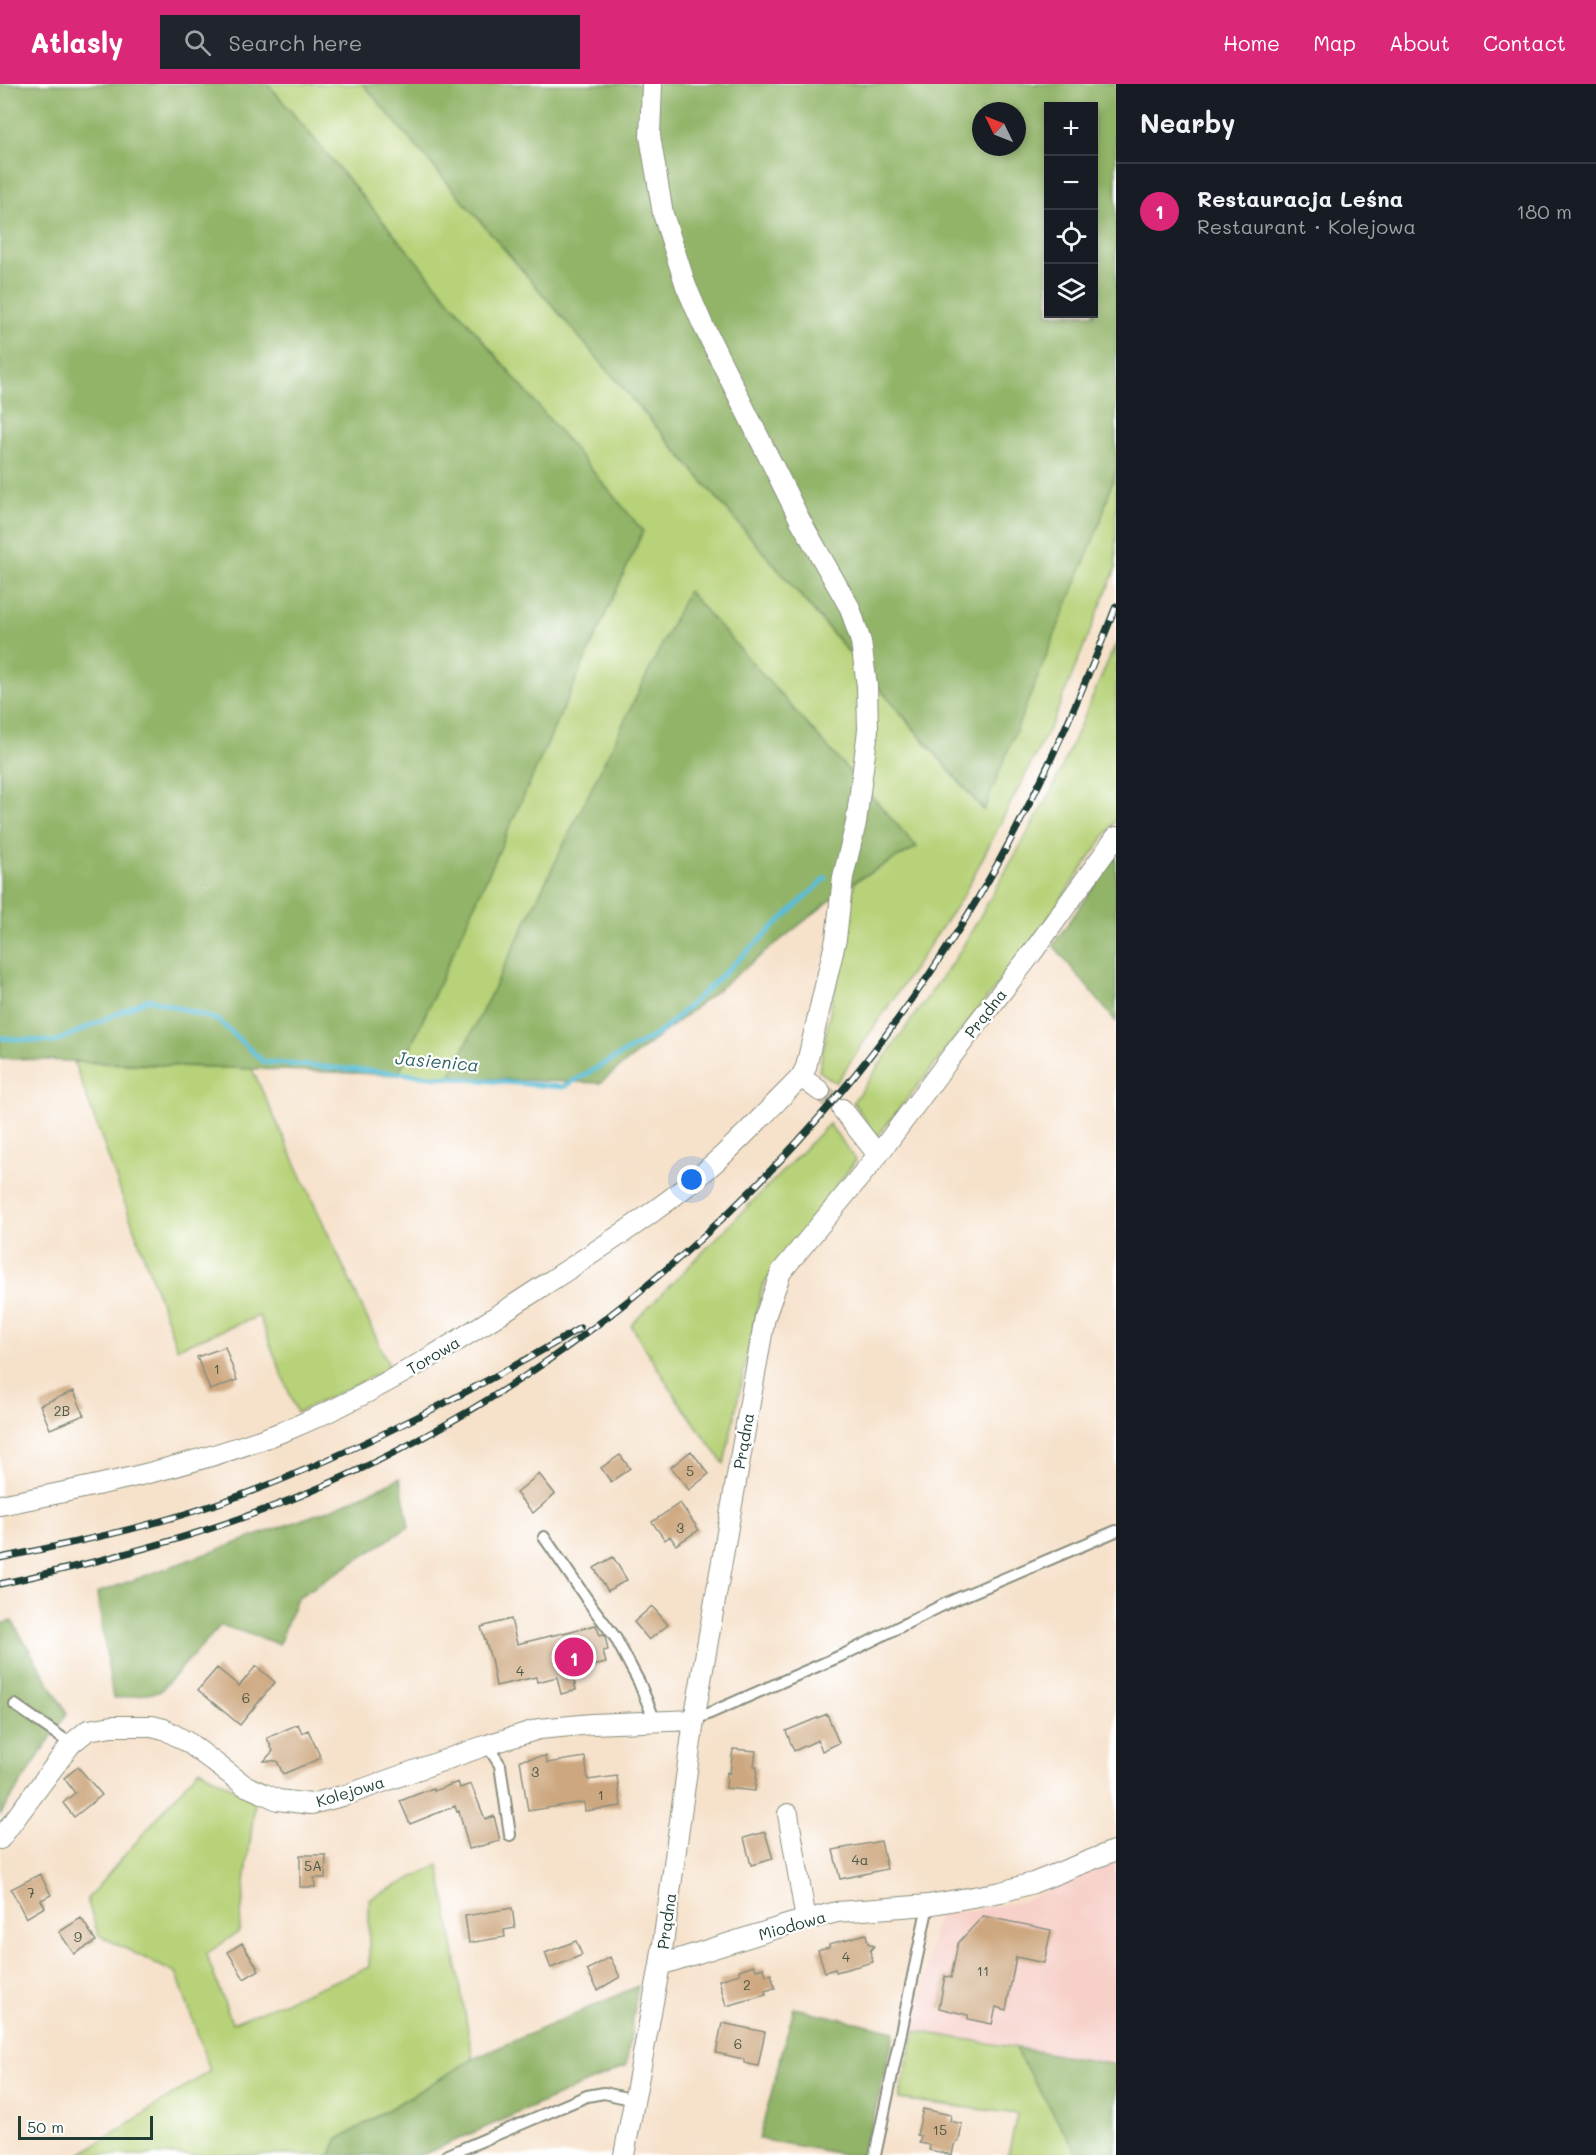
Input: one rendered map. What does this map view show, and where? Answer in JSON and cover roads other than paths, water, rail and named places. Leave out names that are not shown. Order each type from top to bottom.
[{"type":"street","points":[[652,84],[650,136],[663,214],[686,286],[702,323],[800,520],[850,609],[861,642],[867,686],[868,730],[857,811],[843,877],[836,939],[806,1067],[801,1077],[820,1091]]},
{"type":"street","name":"Prądna","points":[[624,2155],[660,1965],[694,1720],[765,1317],[781,1272],[878,1155],[1032,953],[1116,837]]},
{"type":"street","name":"Torowa","points":[[0,1505],[171,1468],[237,1447],[287,1430],[340,1406],[405,1372],[604,1245],[679,1191],[721,1157],[801,1077]]},
{"type":"street","points":[[842,1109],[878,1155]]},
{"type":"street","name":"Kolejowa","points":[[0,1839],[72,1744],[88,1730],[112,1726],[152,1726],[164,1729],[182,1738],[244,1785],[278,1800],[311,1804],[346,1795],[539,1729],[592,1724],[694,1720]]},
{"type":"street","points":[[788,1814],[806,1920]]},
{"type":"street","name":"Miodowa","points":[[660,1965],[837,1912],[928,1905],[1000,1892],[1033,1883],[1116,1850]]},
{"type":"lane","points":[[694,1720],[845,1654],[947,1603],[1116,1531]]},
{"type":"lane","points":[[544,1537],[592,1608],[615,1637],[639,1682],[655,1721]]},
{"type":"lane","points":[[15,1705],[72,1744]]},
{"type":"lane","points":[[487,1745],[500,1765],[510,1835]]},
{"type":"lane","points":[[875,2155],[928,1905]]},
{"type":"lane","points":[[448,2155],[587,2096],[604,2093],[635,2100]]},
{"type":"waterway","name":"Jasienica","points":[[0,1038],[55,1042],[149,999],[218,1020],[264,1062],[563,1087],[661,1032],[826,878]]},
{"type":"tunnel","points":[[820,1091],[842,1109]]},
{"type":"railway","points":[[0,1584],[167,1542],[249,1516],[328,1484],[424,1437],[515,1382],[603,1321],[685,1253],[762,1179],[833,1101],[899,1017],[959,929],[1004,852],[1045,771],[1116,606]]},
{"type":"railway","points":[[0,1558],[136,1528],[216,1504],[274,1483],[358,1446],[441,1405],[580,1328]]},
{"type":"place","name":"Restauracja Leśna","points":[[574,1657]]}]
